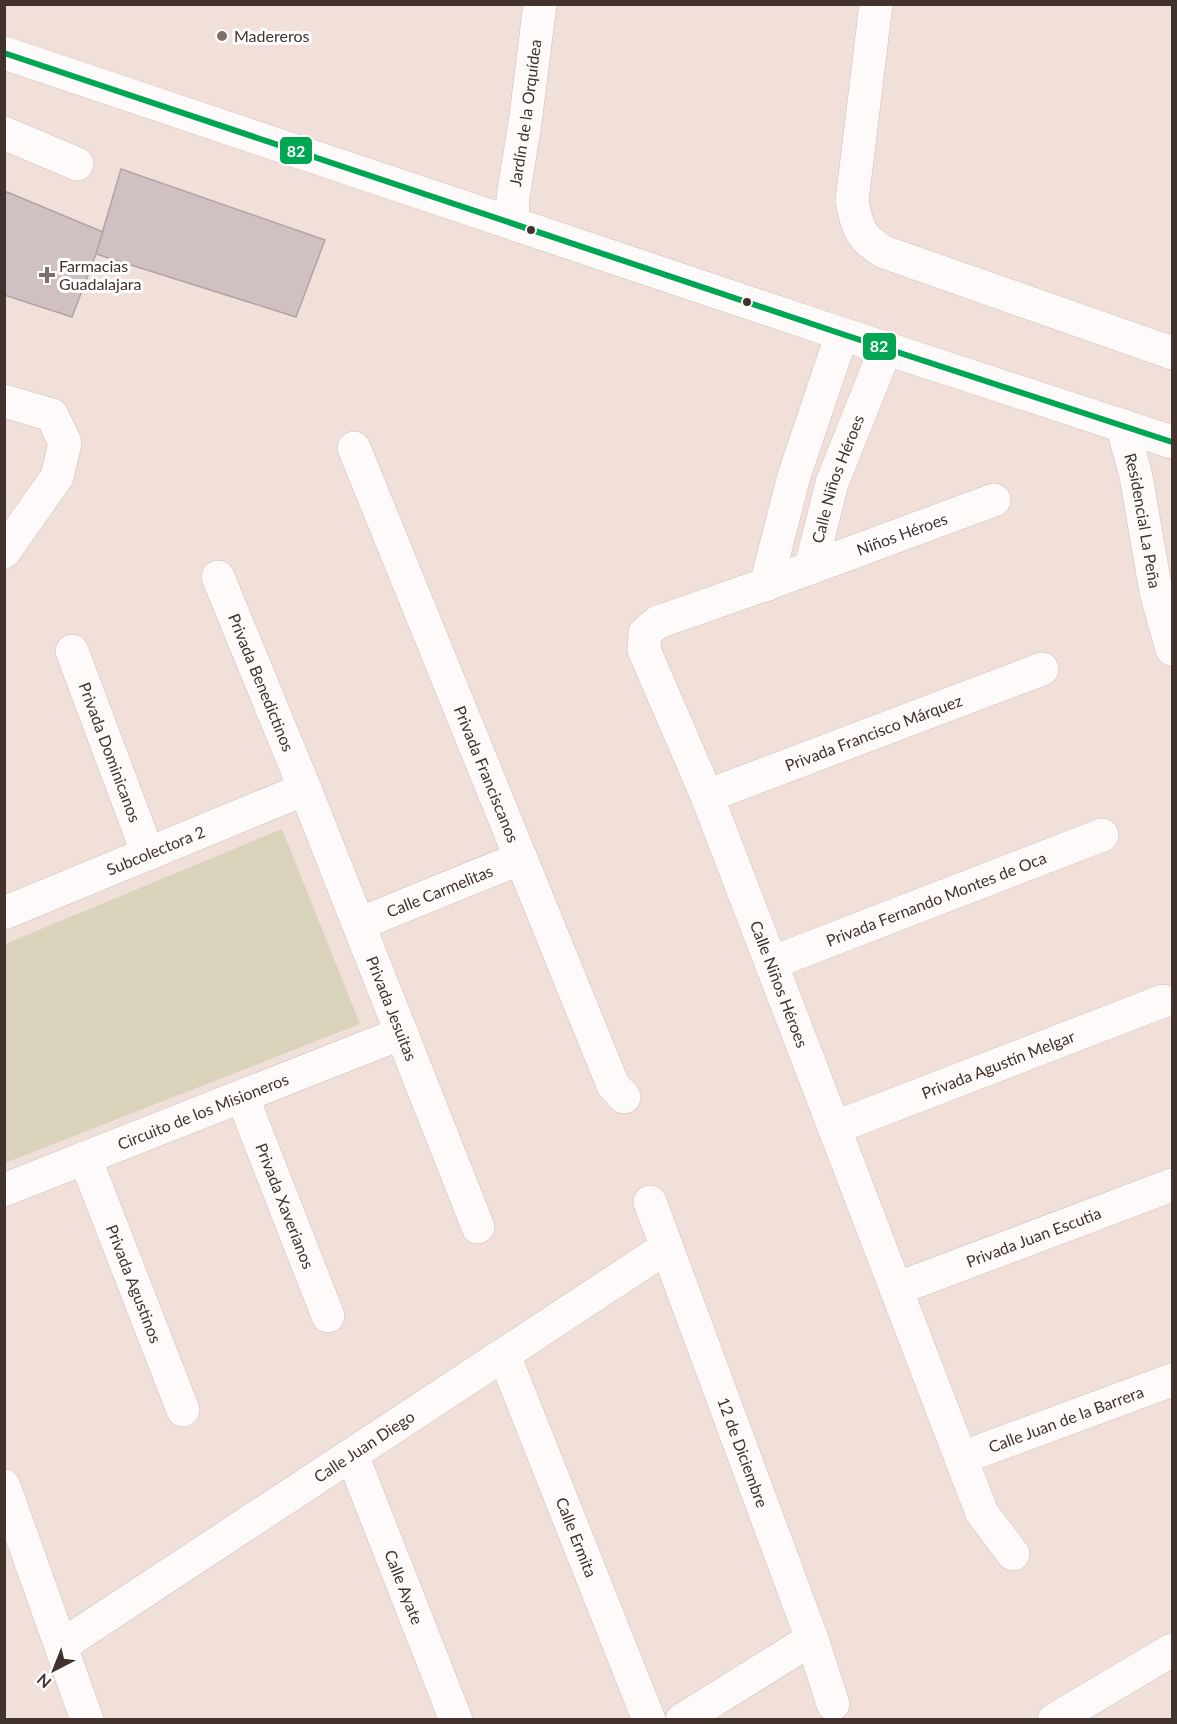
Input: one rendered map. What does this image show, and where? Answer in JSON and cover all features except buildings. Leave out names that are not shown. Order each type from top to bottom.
[{"type":"street","name":"Jardín de la Orquídea","points":[[512,222],[513,197],[540,4]]},
{"type":"street","points":[[876,4],[852,201],[855,216],[868,242],[884,252],[1173,353]]},
{"type":"street","points":[[4,53],[842,334],[1173,442]]},
{"type":"street","points":[[4,133],[77,164]]},
{"type":"street","points":[[766,585],[794,476],[842,334]]},
{"type":"street","name":"Calle Niños Héroes","points":[[886,348],[832,483],[811,567],[658,622],[645,633],[644,650],[707,796],[982,1513],[1013,1554]]},
{"type":"street","points":[[4,401],[52,415],[65,443],[57,477],[4,552]]},
{"type":"street","name":"Residencial La Peña","points":[[1122,425],[1136,476],[1156,592],[1173,649]]},
{"type":"street","name":"Privada Franciscanos","points":[[354,448],[613,1085],[624,1097]]},
{"type":"street","name":"Niños Héroes","points":[[811,567],[994,501]]},
{"type":"street","name":"Privada Benedictinos","points":[[218,577],[305,789]]},
{"type":"street","name":"Privada Dominicanos","points":[[72,651],[148,854]]},
{"type":"street","name":"Privada Francisco Márquez","points":[[707,796],[1042,669]]},
{"type":"street","name":"Subcolectora 2","points":[[4,913],[305,789]]},
{"type":"street","name":"Privada Jesuitas","points":[[305,789],[478,1227]]},
{"type":"street","name":"Privada Fernando Montes de Oca","points":[[771,963],[1102,835]]},
{"type":"street","name":"Calle Carmelitas","points":[[359,924],[521,858]]},
{"type":"street","name":"Privada Agustín Melgar","points":[[834,1128],[1163,1001]]},
{"type":"street","name":"Circuito de los Misioneros","points":[[4,1190],[402,1032]]},
{"type":"street","name":"Privada Xaverianos","points":[[242,1096],[328,1316]]},
{"type":"street","name":"Privada Agustinos","points":[[85,1158],[183,1410]]},
{"type":"street","name":"Privada Juan Escutia","points":[[896,1289],[1173,1185]]},
{"type":"street","name":"12 de Diciembre","points":[[650,1202],[812,1639],[833,1704]]},
{"type":"street","name":"Calle Juan Diego","points":[[61,1646],[667,1247]]},
{"type":"street","name":"Calle Ermita","points":[[504,1354],[649,1719]]},
{"type":"street","name":"Calle Juan de la Barrera","points":[[961,1458],[1173,1380]]},
{"type":"street","name":"Calle Ayate","points":[[352,1455],[456,1719]]},
{"type":"street","points":[[4,1486],[14,1545],[61,1646],[87,1719]]},
{"type":"street","points":[[682,1719],[812,1639]]},
{"type":"street","points":[[1054,1719],[1101,1708],[1173,1650]]},
{"type":"shaded area","points":[[282,829],[360,1024],[5,1163],[5,944]]},
{"type":"transit line","name":"82","points":[[4,53],[842,334],[1172,442]]},
{"type":"place","name":"Madereros","points":[[222,36]]},
{"type":"place","name":"Farmacias Guadalajara","points":[[47,275]]}]
